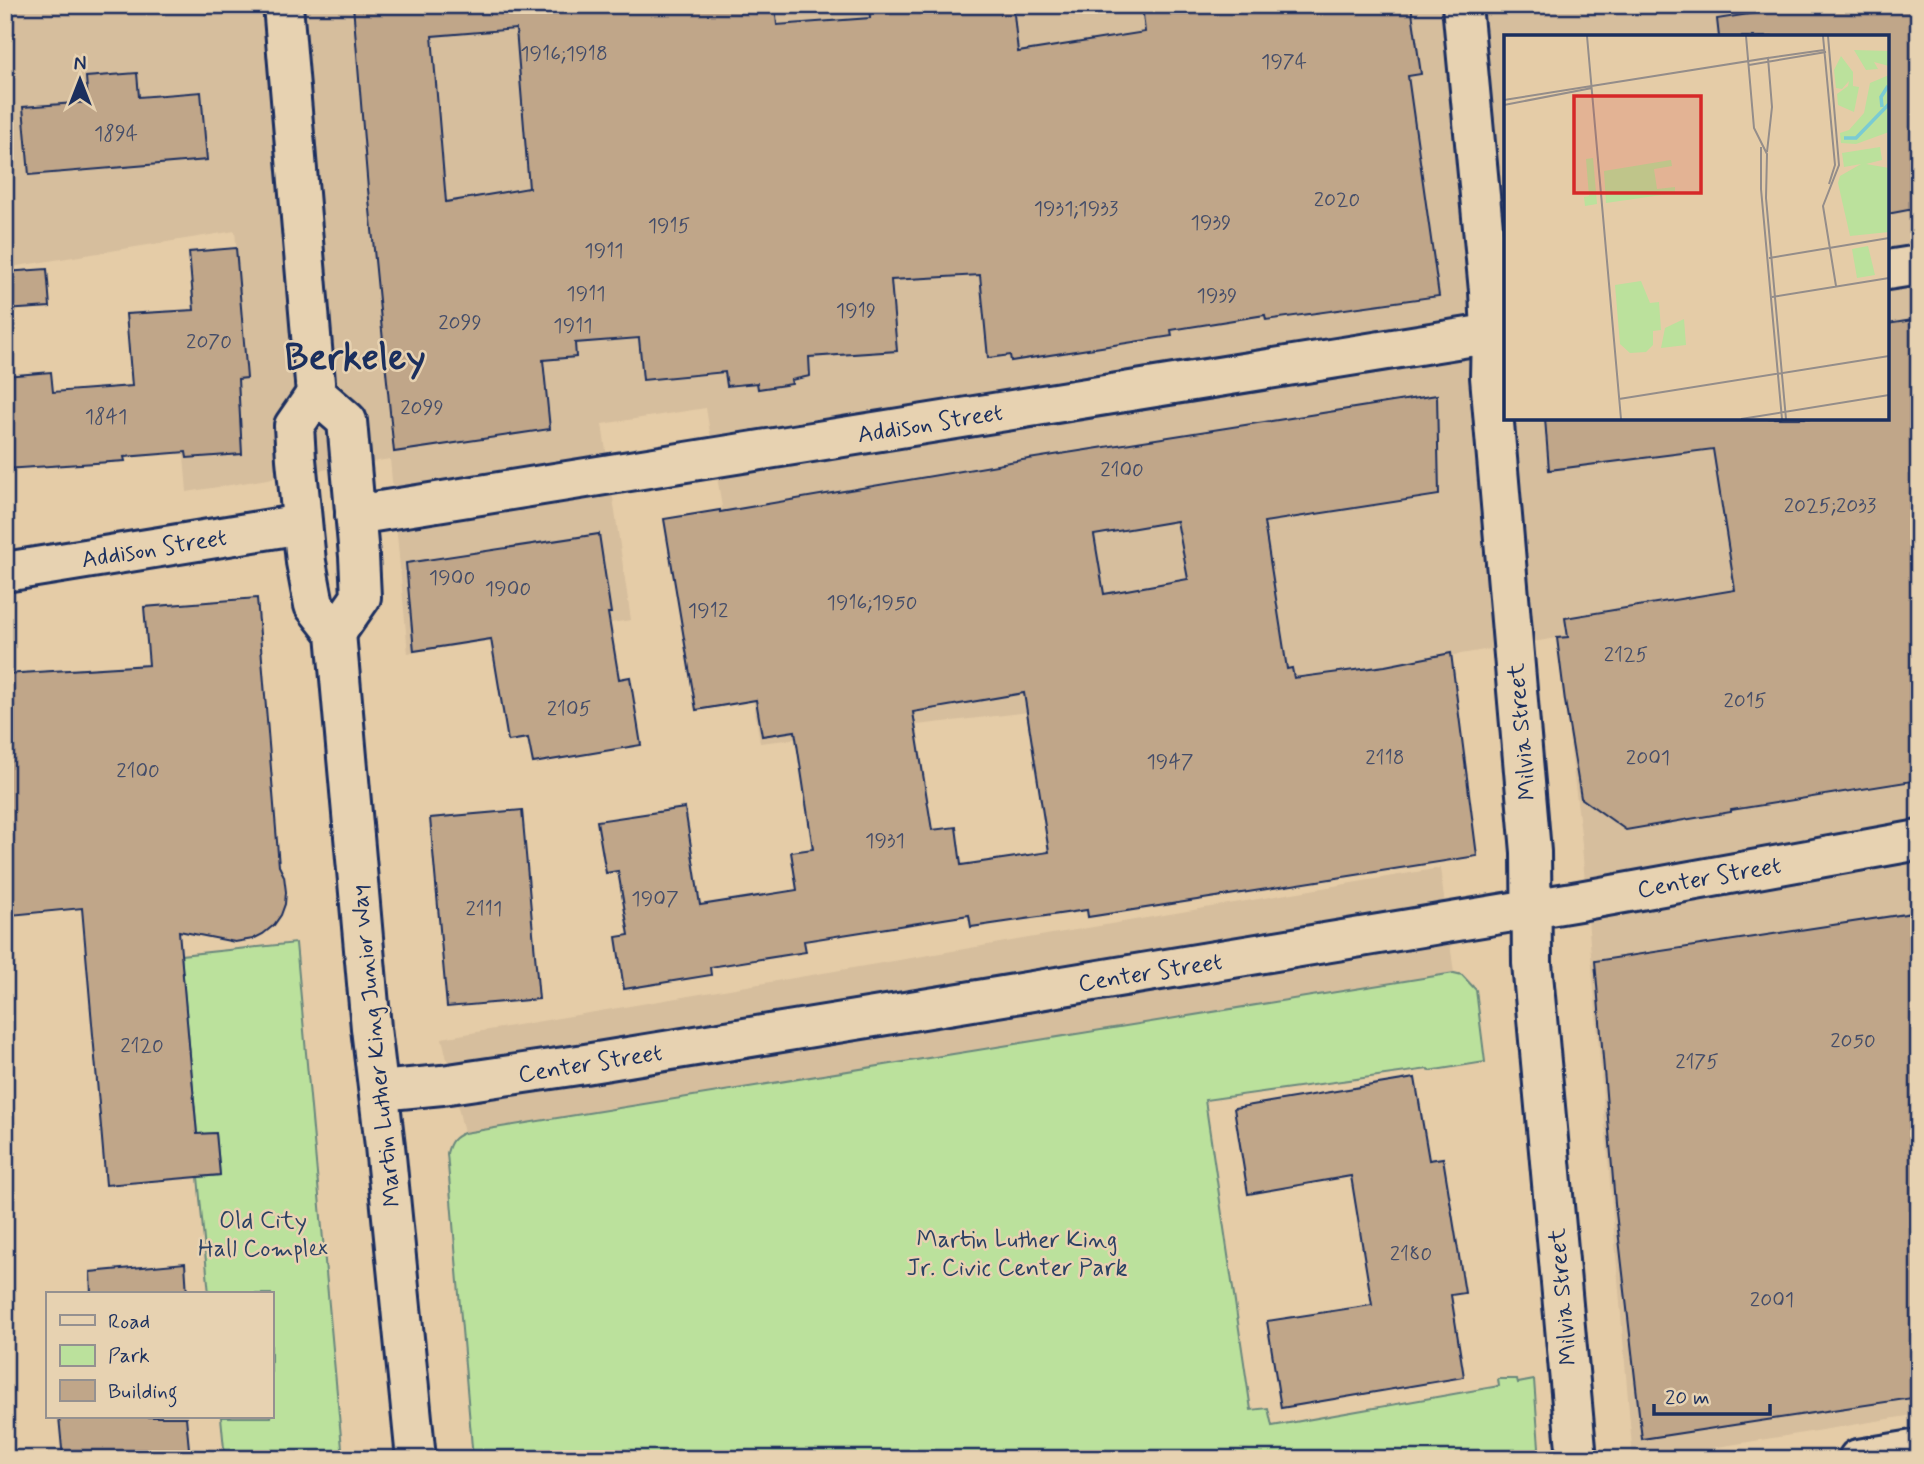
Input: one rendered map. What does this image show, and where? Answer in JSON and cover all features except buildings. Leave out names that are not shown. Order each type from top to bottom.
[{"type":"street","points":[[283,5],[316,394],[294,426],[302,524],[314,605],[336,633],[361,597],[359,556],[347,421],[316,394]]},
{"type":"street","name":"Milvia Street","points":[[1462,5],[1499,332],[1490,377],[1530,839],[1532,963],[1577,1459]]},
{"type":"street","points":[[1889,270],[1919,265]]},
{"type":"street","name":"Addison Street","points":[[355,515],[1499,332]]},
{"type":"street","name":"Addison Street","points":[[5,572],[302,524]]},
{"type":"street","name":"Martin Luther King Junior Way","points":[[336,633],[371,1028],[416,1459]]},
{"type":"street","name":"Center Street","points":[[379,1091],[442,1085],[585,1064],[1532,908],[1919,840]]},
{"type":"street","points":[[1858,1459],[1919,1449]]},
{"type":"shaded area","points":[[5,5],[1919,5],[1919,1414],[1633,1459],[1581,834],[1557,638],[1293,682],[760,743],[706,408],[602,424],[631,620],[408,653],[390,459],[187,492],[173,322],[242,314],[235,231],[5,268]]},
{"type":"shaded area","points":[[1440,868],[1454,973],[464,1133],[442,1038]]},
{"type":"green space","name":"Old City Hall Complex","points":[[296,943],[343,1459],[225,1459],[221,1418],[273,1418],[273,1292],[209,1292],[198,1177],[220,1175],[216,1133],[197,1134],[181,955]]},
{"type":"green space","name":"Martin Luther King Jr. Civic Center Park","points":[[1454,973],[1462,975],[1476,990],[1485,1062],[1205,1100],[1251,1410],[1268,1408],[1272,1426],[1499,1386],[1498,1379],[1517,1379],[1518,1383],[1534,1380],[1539,1447],[1534,1459],[473,1459],[447,1153],[452,1140],[464,1133]]},
{"type":"district","name":"Berkeley","points":[[355,356]]}]
